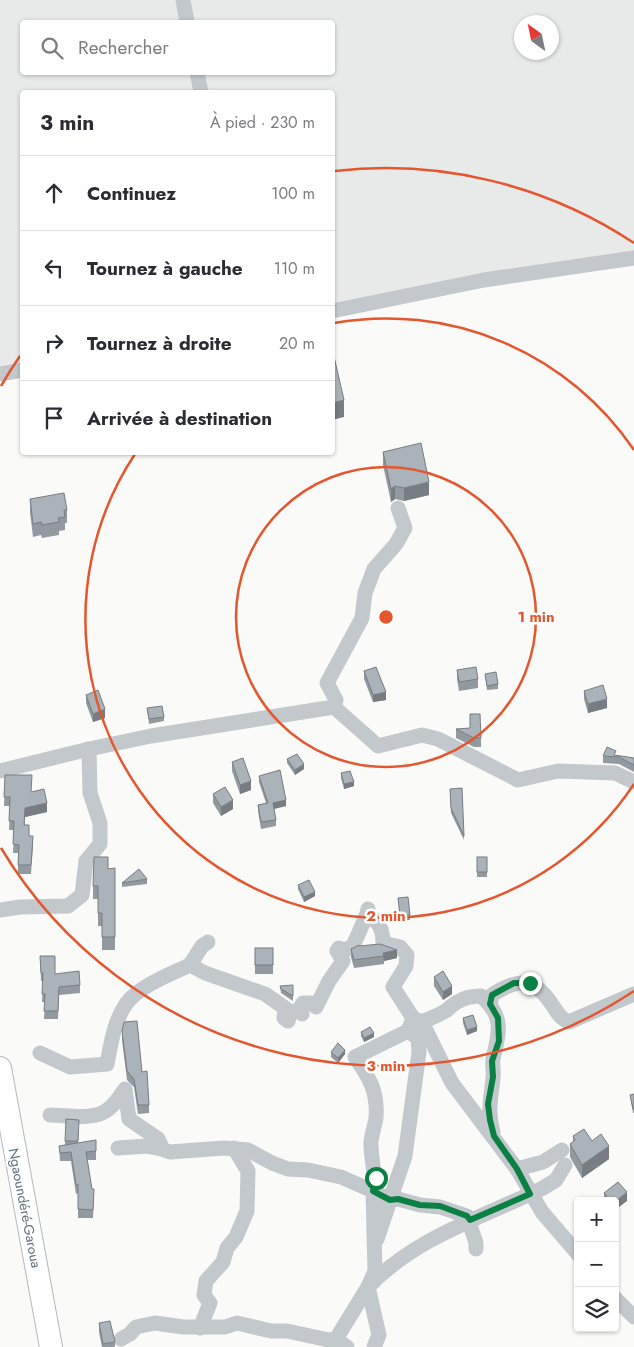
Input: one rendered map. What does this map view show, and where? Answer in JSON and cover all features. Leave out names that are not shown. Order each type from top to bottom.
[{"type":"highway","name":"Ngaoundéré-Garoua","points":[[0,1068],[51,1347]]},
{"type":"street","points":[[183,0],[187,20]]},
{"type":"street","points":[[198,75],[201,90]]},
{"type":"street","points":[[335,310],[484,280],[634,258]]},
{"type":"street","points":[[0,374],[20,370]]},
{"type":"street","points":[[334,707],[336,700],[327,683],[362,618],[365,594],[374,569],[396,544],[405,528],[398,508]]},
{"type":"street","points":[[0,771],[89,749],[334,707]]},
{"type":"street","points":[[334,707],[378,746],[422,736],[438,739],[518,780],[558,771],[615,773],[634,782]]},
{"type":"street","points":[[0,910],[20,907],[68,906],[82,895],[86,861],[100,844],[100,823],[90,793],[89,749]]},
{"type":"street","points":[[190,965],[205,974],[265,994],[285,1008],[284,1018],[288,1021],[291,1011],[298,1011],[302,1014],[300,1008],[303,1004],[311,1003],[316,1008],[329,981],[344,961],[337,951],[339,948],[345,950],[353,946],[368,912],[383,930],[383,943],[400,947],[407,955],[406,966],[393,987],[414,1024],[452,1083],[494,1136],[517,1169],[542,1212],[574,1249]]},
{"type":"street","points":[[40,1053],[70,1067],[107,1064],[115,1028],[127,1003],[154,982],[190,965],[202,946],[208,942]]},
{"type":"street","points":[[490,1004],[492,995],[502,988],[514,983],[530,983],[541,990],[560,1018],[569,1022],[634,994]]},
{"type":"street","points":[[120,1339],[130,1334],[136,1326],[155,1324],[200,1328],[248,1324],[271,1331],[287,1331],[339,1344],[375,1271],[373,1191],[376,1178],[371,1142],[376,1117],[374,1092],[371,1080],[355,1057],[414,1024],[447,1010],[458,1000],[471,996],[481,996],[490,1004],[498,1018],[499,1041],[492,1061],[493,1077],[488,1104],[494,1136]]},
{"type":"street","points":[[375,1245],[405,1156],[419,1052],[414,1024]]},
{"type":"street","points":[[50,1115],[86,1116],[103,1113],[113,1106],[125,1089],[130,1119],[158,1139],[161,1145],[158,1148]]},
{"type":"street","points":[[118,1148],[147,1146],[170,1152],[234,1148],[248,1150],[272,1164],[288,1169],[308,1170],[341,1177],[390,1200],[398,1199],[420,1205],[440,1206],[467,1216],[470,1220],[476,1249]]},
{"type":"street","points":[[200,1328],[210,1303],[204,1295],[206,1281],[224,1262],[227,1248],[236,1237],[247,1211],[248,1171],[234,1148]]},
{"type":"street","points":[[517,1169],[543,1162],[562,1150]]},
{"type":"street","points":[[368,1287],[384,1270],[410,1251],[470,1220],[530,1194],[556,1180],[565,1165]]},
{"type":"street","points":[[368,1287],[379,1335],[374,1347]]},
{"type":"street","points":[[619,1302],[634,1317]]},
{"type":"shaded area","points":[[0,0],[634,0],[634,266],[539,277],[335,311],[335,90],[20,90],[20,365],[0,368]]},
{"type":"building","points":[[335,361],[344,400],[335,402]]},
{"type":"building","points":[[421,443],[429,482],[404,488],[395,486],[391,489],[383,452]]},
{"type":"building","points":[[64,493],[67,510],[64,510],[65,517],[58,518],[59,522],[42,525],[41,522],[33,524],[30,499]]},
{"type":"building","points":[[376,667],[386,692],[373,695],[364,671]]},
{"type":"building","points":[[476,667],[478,679],[459,682],[457,670]]},
{"type":"building","points":[[496,672],[498,684],[487,686],[485,674]]},
{"type":"building","points":[[603,685],[607,699],[588,704],[584,691]]},
{"type":"building","points":[[98,690],[105,709],[93,714],[86,695]]},
{"type":"building","points":[[162,706],[164,717],[149,719],[147,708]]},
{"type":"building","points":[[470,714],[480,714],[481,738],[474,738],[456,729],[470,728]]},
{"type":"building","points":[[607,747],[616,751],[614,755],[634,758],[634,765],[619,757],[603,756]]},
{"type":"building","points":[[297,754],[304,764],[295,770],[287,759]]},
{"type":"building","points":[[243,758],[251,781],[240,785],[232,762]]},
{"type":"building","points":[[280,770],[286,800],[273,803],[276,820],[261,822],[258,805],[268,803],[259,776]]},
{"type":"building","points":[[350,771],[354,782],[344,784],[341,773]]},
{"type":"building","points":[[5,775],[32,775],[31,792],[44,789],[47,803],[25,808],[24,825],[29,825],[29,836],[33,836],[31,865],[18,865],[19,845],[13,844],[14,821],[9,821],[10,797],[4,797]]},
{"type":"building","points":[[225,787],[233,800],[221,807],[213,794]]},
{"type":"building","points":[[462,788],[464,836],[451,808],[450,789]]},
{"type":"building","points":[[94,857],[108,857],[108,869],[115,868],[115,937],[102,937],[102,913],[98,913],[98,886],[93,886]]},
{"type":"building","points":[[477,857],[487,857],[487,872],[477,872]]},
{"type":"building","points":[[139,869],[147,879],[122,883]]},
{"type":"building","points":[[309,880],[315,892],[304,897],[298,885]]},
{"type":"building","points":[[408,897],[410,915],[400,916],[398,898]]},
{"type":"building","points":[[380,944],[397,950],[383,953],[384,956],[354,960],[351,949],[359,945]]},
{"type":"building","points":[[255,948],[273,948],[273,965],[255,965]]},
{"type":"building","points":[[40,956],[55,956],[55,974],[79,971],[80,985],[59,987],[58,1011],[44,1011],[45,994],[42,994],[43,973],[41,973]]},
{"type":"building","points":[[443,971],[452,986],[443,992],[434,977]]},
{"type":"building","points":[[293,985],[293,996],[281,989],[280,986]]},
{"type":"building","points":[[473,1015],[477,1027],[467,1030],[463,1018]]},
{"type":"building","points":[[137,1021],[142,1072],[147,1071],[149,1105],[138,1105],[134,1079],[127,1071],[122,1031],[124,1022]]},
{"type":"building","points":[[370,1027],[374,1033],[364,1038],[361,1032]]},
{"type":"building","points":[[338,1043],[345,1050],[338,1058],[331,1052]]},
{"type":"building","points":[[634,1094],[634,1109],[633,1109],[630,1095]]},
{"type":"building","points":[[66,1119],[79,1120],[78,1141],[65,1141]]},
{"type":"building","points":[[584,1129],[592,1141],[601,1134],[609,1146],[582,1165],[570,1144],[575,1140],[573,1136]]},
{"type":"building","points":[[96,1140],[96,1151],[86,1152],[92,1189],[94,1189],[93,1210],[78,1209],[78,1184],[76,1185],[71,1152],[60,1153],[59,1146]]},
{"type":"building","points":[[618,1182],[627,1192],[619,1199],[619,1197],[607,1197],[604,1193]]},
{"type":"building","points":[[110,1321],[115,1342],[103,1344],[99,1323]]},
{"type":"route","points":[[376,1178],[373,1191],[384,1195],[390,1200],[398,1199],[420,1205],[440,1206],[450,1212],[467,1216],[470,1220],[530,1194],[517,1169],[494,1136],[488,1104],[493,1077],[492,1061],[499,1041],[498,1018],[490,1004],[492,995],[514,983],[530,983]]}]
